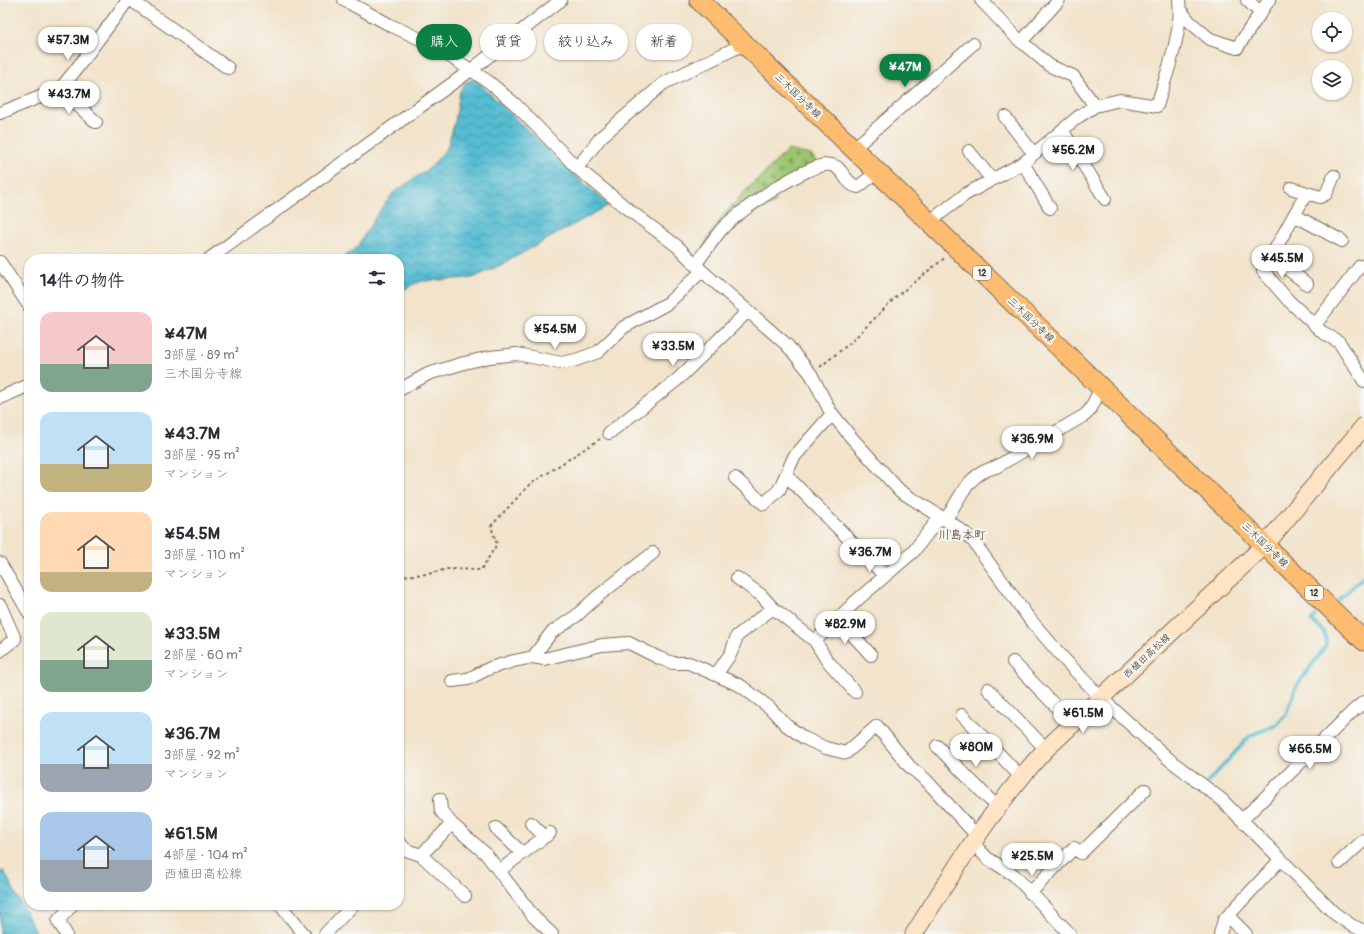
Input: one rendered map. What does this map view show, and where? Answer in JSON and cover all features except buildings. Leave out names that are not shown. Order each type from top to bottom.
[{"type":"main road","name":"三木国分寺線","points":[[699,0],[1364,641]]},
{"type":"main road","name":"西植田高松線","points":[[914,934],[997,807],[1021,777],[1046,749],[1264,545],[1364,426]]},
{"type":"street","points":[[0,113],[60,89],[130,0],[228,68]]},
{"type":"street","points":[[344,0],[390,25],[431,44],[489,82],[515,104],[577,168],[677,246],[698,268],[787,346],[811,374],[832,414],[900,491],[971,538],[1028,617],[1064,659],[1101,698],[1171,761],[1221,799],[1334,913],[1351,925],[1364,931]]},
{"type":"street","points":[[216,254],[471,70],[561,0]]},
{"type":"street","points":[[981,0],[1021,42],[1050,66],[1073,76],[1095,106]]},
{"type":"street","points":[[1021,42],[1059,0]]},
{"type":"street","points":[[1248,0],[1260,12]]},
{"type":"street","points":[[1180,5],[1190,22],[1210,39],[1237,48],[1269,0]]},
{"type":"street","points":[[929,222],[966,194],[1023,163],[1062,130],[1095,106],[1120,100],[1157,106],[1178,29],[1180,5]]},
{"type":"street","points":[[577,168],[601,137],[664,83],[744,44]]},
{"type":"street","points":[[853,149],[974,44]]},
{"type":"street","points":[[60,89],[96,122]]},
{"type":"street","points":[[1005,117],[1034,154]]},
{"type":"street","points":[[1062,130],[1105,199]]},
{"type":"street","points":[[969,151],[992,180]]},
{"type":"street","points":[[1023,163],[1050,208]]},
{"type":"street","points":[[404,387],[428,374],[490,357],[517,354],[561,364],[598,352],[624,327],[668,303],[698,268],[722,230],[741,212],[797,176],[818,167],[829,164],[841,170],[846,180],[852,186],[858,187],[877,172]]},
{"type":"street","points":[[1290,188],[1320,197],[1326,194],[1334,176]]},
{"type":"street","points":[[1306,194],[1263,271],[1288,300],[1315,325],[1339,342],[1364,381]]},
{"type":"street","points":[[1294,215],[1342,241]]},
{"type":"street","points":[[1271,256],[1307,284]]},
{"type":"street","points":[[0,262],[24,298]]},
{"type":"street","points":[[1315,325],[1360,266]]},
{"type":"street","points":[[609,433],[677,380],[747,312]]},
{"type":"street","points":[[0,398],[24,387]]},
{"type":"street","points":[[815,641],[913,552],[942,518],[957,504],[960,493],[972,479],[983,470],[996,467],[1085,415],[1090,410],[1101,388]]},
{"type":"street","points":[[735,478],[764,504],[779,490],[794,457],[832,414]]},
{"type":"street","points":[[786,475],[886,576]]},
{"type":"street","points":[[534,658],[551,633],[576,616],[598,596],[653,553]]},
{"type":"street","points":[[0,563],[24,604]]},
{"type":"street","points":[[736,578],[761,595],[773,608],[815,641],[826,659],[855,692]]},
{"type":"street","points":[[0,605],[15,639],[0,651]]},
{"type":"street","points":[[716,675],[731,653],[737,636],[773,608]]},
{"type":"street","points":[[838,619],[871,655]]},
{"type":"street","points":[[452,681],[468,679],[490,668],[514,661],[534,658],[544,659],[602,645],[629,643],[659,658],[673,663],[689,663],[741,686],[770,708],[786,725],[804,738],[826,748],[846,753],[877,726],[910,767],[926,780],[975,840],[987,858],[1014,875],[1070,934]]},
{"type":"street","points":[[1013,662],[1073,724]]},
{"type":"street","points":[[988,689],[1046,749]]},
{"type":"street","points":[[1242,820],[1364,702]]},
{"type":"street","points":[[962,715],[1021,777]]},
{"type":"street","points":[[937,746],[997,807]]},
{"type":"street","points":[[1030,893],[1074,848],[1081,852],[1145,790]]},
{"type":"street","points":[[440,799],[441,811],[452,824],[486,854],[534,917],[552,934]]},
{"type":"street","points":[[499,871],[548,835],[531,823]]},
{"type":"street","points":[[421,855],[452,824]]},
{"type":"street","points":[[496,828],[522,853]]},
{"type":"street","points":[[1339,864],[1364,840]]},
{"type":"street","points":[[404,851],[421,855],[464,896]]},
{"type":"street","points":[[1220,934],[1224,920],[1281,859]]},
{"type":"street","points":[[66,934],[58,921],[68,910]]},
{"type":"street","points":[[284,910],[304,934]]},
{"type":"street","points":[[325,934],[348,910]]},
{"type":"street","points":[[1228,916],[1246,934]]},
{"type":"path","points":[[811,374],[850,343],[897,296],[941,262],[955,247]]},
{"type":"path","points":[[404,576],[428,574],[447,569],[481,570],[497,544],[491,526],[529,484],[609,433]]},
{"type":"green space","points":[[788,150],[811,155],[819,163],[774,186],[775,203],[734,222],[702,251],[717,223],[728,210],[752,184]]},
{"type":"water","points":[[475,79],[563,165],[609,205],[501,265],[473,278],[423,281],[404,290],[404,254],[348,254],[357,247],[376,216],[393,193],[431,167],[447,148],[455,121],[460,91],[466,82]]},
{"type":"water","points":[[4,871],[37,934],[0,934],[0,872]]},
{"type":"waterway","points":[[1339,600],[1364,576]]},
{"type":"waterway","points":[[1207,783],[1251,735],[1277,725],[1286,714],[1296,687],[1326,645],[1323,631],[1311,621],[1315,616]]},
{"type":"district","name":"川島本町","points":[[962,535]]}]
